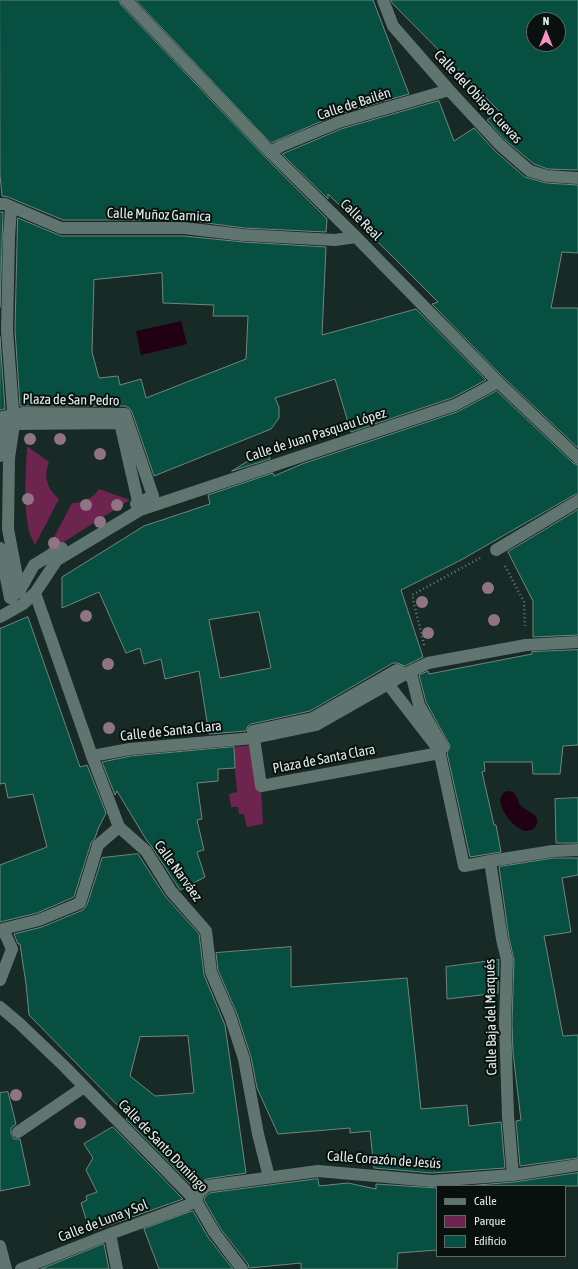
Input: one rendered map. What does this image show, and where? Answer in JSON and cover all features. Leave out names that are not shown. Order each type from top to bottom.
[{"type":"street","name":"Calle Real","points":[[126,0],[270,152],[356,237],[498,382],[578,458]]},
{"type":"street","name":"Calle del Obispo Cuevas","points":[[383,0],[393,26],[449,90],[500,144],[530,171],[547,176],[578,178]]},
{"type":"street","name":"Calle de Bailén","points":[[270,152],[339,122],[449,90]]},
{"type":"street","name":"Calle Muñoz Garnica","points":[[6,206],[61,228],[184,228],[243,235],[335,240],[356,237]]},
{"type":"street","points":[[6,206],[9,237],[7,330],[14,420]]},
{"type":"street","name":"Calle de Juan Pasquau López","points":[[140,506],[456,405],[498,382]]},
{"type":"street","name":"Plaza de San Pedro","points":[[0,617],[23,604],[35,593],[57,560],[153,496],[125,414],[24,413],[14,420],[3,417],[3,457],[8,528],[23,604]]},
{"type":"street","points":[[496,550],[578,501]]},
{"type":"street","name":"Plaza de San Pedro","points":[[20,590],[34,565],[140,506]]},
{"type":"street","points":[[0,548],[10,598],[20,590]]},
{"type":"street","name":"Calle Narváez","points":[[35,593],[92,756],[119,827],[146,851],[171,891],[206,931],[211,972],[230,1016],[244,1059],[258,1134],[269,1177]]},
{"type":"street","points":[[439,750],[443,747],[419,705],[412,677],[405,674],[397,670],[312,718],[253,730],[254,738],[316,725],[405,674],[428,663],[526,645],[578,642]]},
{"type":"street","points":[[388,684],[439,750],[464,866],[553,851],[578,850]]},
{"type":"street","name":"Calle de Santa Clara","points":[[92,756],[130,749],[254,738]]},
{"type":"street","name":"Plaza de Santa Clara","points":[[254,738],[261,786],[434,754],[439,750]]},
{"type":"street","points":[[0,980],[12,949],[3,929],[39,920],[80,903],[98,845],[119,827]]},
{"type":"street","name":"Calle Baja del Marqués","points":[[490,862],[502,939],[507,960],[505,1023],[508,1116],[513,1175]]},
{"type":"street","name":"Calle de Santo Domingo","points":[[0,1007],[19,1023],[84,1087],[196,1201],[214,1232],[242,1269]]},
{"type":"street","points":[[18,1132],[84,1087]]},
{"type":"street","name":"Calle Corazón de Jesús","points":[[196,1201],[199,1193],[207,1186],[318,1171],[432,1181],[513,1175],[578,1165]]},
{"type":"street","name":"Calle de Luna y Sol","points":[[21,1269],[196,1201]]},
{"type":"street","points":[[110,1234],[117,1269]]},
{"type":"street","points":[[0,1246],[6,1269]]},
{"type":"path","points":[[428,663],[412,595],[496,550],[524,602],[526,645]]},
{"type":"green space","points":[[27,446],[49,462],[46,472],[47,482],[49,487],[59,499],[35,545],[29,533],[26,511],[25,489]]},
{"type":"green space","points":[[99,489],[130,500],[45,554],[72,503],[87,500]]},
{"type":"green space","points":[[254,745],[261,786],[263,824],[247,827],[244,814],[239,814],[238,807],[231,807],[229,794],[237,792],[233,747]]},
{"type":"shaded area","points":[[181,321],[187,344],[141,355],[136,331]]},
{"type":"shaded area","points":[[509,791],[514,793],[521,806],[536,817],[537,822],[533,829],[529,831],[521,830],[508,818],[502,808],[500,799],[504,792]]},
{"type":"building","points":[[0,0],[119,0],[121,5],[265,157],[327,219],[326,232],[244,228],[184,220],[63,220],[8,197],[2,196],[0,175]]},
{"type":"building","points":[[136,0],[373,0],[409,94],[336,115],[271,143]]},
{"type":"building","points":[[391,0],[578,0],[578,170],[548,169],[534,164],[505,140],[487,120],[500,112],[393,4]]},
{"type":"building","points":[[439,101],[454,141],[474,128],[495,151],[525,177],[546,183],[578,185],[578,253],[562,252],[551,308],[578,308],[578,448],[503,377],[432,304],[438,302],[389,253],[328,194],[328,199],[282,154],[341,129]]},
{"type":"building","points":[[0,212],[3,212],[0,307]]},
{"type":"building","points":[[18,218],[61,236],[184,236],[243,242],[326,247],[322,335],[416,309],[486,380],[452,398],[351,432],[335,379],[275,398],[279,407],[279,418],[271,429],[154,476],[132,412],[129,408],[125,406],[20,406],[15,330]],"holes":[[[162,273],[163,303],[214,305],[213,316],[248,316],[246,359],[146,398],[141,379],[120,385],[118,376],[99,378],[92,352],[94,280]]]},
{"type":"building","points":[[0,337],[5,409],[0,410]]},
{"type":"building","points":[[497,391],[573,463],[578,465],[578,494],[461,560],[401,590],[423,657],[405,666],[393,663],[310,711],[251,724],[248,726],[246,731],[209,734],[199,671],[165,679],[161,659],[144,664],[140,648],[126,653],[99,592],[62,608],[62,577],[144,526],[210,504],[208,495],[273,473],[274,476],[302,464],[457,412]],"holes":[[[259,612],[271,668],[220,678],[209,620]]]},
{"type":"building","points":[[268,449],[270,459],[232,471]]},
{"type":"building","points":[[578,510],[578,635],[533,637],[533,601],[508,552]]},
{"type":"building","points":[[28,617],[80,767],[87,765],[106,813],[95,838],[91,843],[74,897],[37,913],[0,922],[0,865],[47,847],[33,794],[8,798],[5,783],[0,784],[0,629]]},
{"type":"building","points":[[578,650],[578,745],[563,746],[560,774],[533,774],[532,762],[484,762],[485,771],[482,772],[494,825],[496,825],[501,852],[470,857],[447,753],[450,746],[426,702],[419,675],[428,671],[429,674],[532,654],[532,652]]},
{"type":"building","points":[[234,747],[235,768],[218,769],[218,781],[197,783],[202,819],[197,820],[204,850],[197,852],[205,877],[180,890],[147,841],[117,791],[115,795],[102,762],[131,756]]},
{"type":"building","points":[[578,798],[578,843],[556,843],[555,799]]},
{"type":"building","points":[[138,854],[165,896],[199,934],[204,975],[225,1025],[246,1173],[206,1179],[194,1188],[126,1119],[129,1117],[29,1015],[20,944],[18,944],[14,934],[42,927],[83,910],[87,905],[102,858]],"holes":[[[188,1036],[194,1093],[155,1096],[130,1076],[140,1037]]]},
{"type":"building","points":[[554,858],[578,858],[578,875],[562,878],[571,932],[544,936],[563,1036],[578,1035],[578,1158],[520,1166],[516,1121],[521,1120],[513,1053],[512,1023],[514,960],[509,938],[499,867]]},
{"type":"building","points":[[291,947],[291,987],[407,978],[421,1109],[467,1105],[469,1126],[501,1122],[505,1168],[432,1173],[374,1168],[370,1131],[350,1133],[350,1128],[278,1134],[257,1088],[251,1057],[237,1014],[218,970],[216,953]]},
{"type":"building","points":[[499,960],[498,993],[447,999],[446,967]]},
{"type":"building","points":[[8,1092],[16,1124],[11,1128],[11,1133],[14,1139],[20,1139],[30,1185],[0,1191],[0,1093]]},
{"type":"building","points":[[113,1127],[183,1199],[90,1232],[81,1203],[87,1200],[86,1196],[97,1192],[86,1170],[93,1158],[84,1144]]},
{"type":"building","points":[[578,1173],[578,1186],[478,1185],[514,1182]]},
{"type":"building","points":[[318,1179],[319,1186],[348,1183],[376,1189],[376,1184],[436,1188],[436,1250],[398,1253],[397,1269],[301,1269],[301,1263],[249,1268],[248,1264],[220,1228],[204,1200],[210,1193]]},
{"type":"building","points":[[193,1211],[208,1237],[233,1269],[159,1269],[144,1229]]},
{"type":"building","points":[[104,1244],[109,1269],[41,1269]]}]
